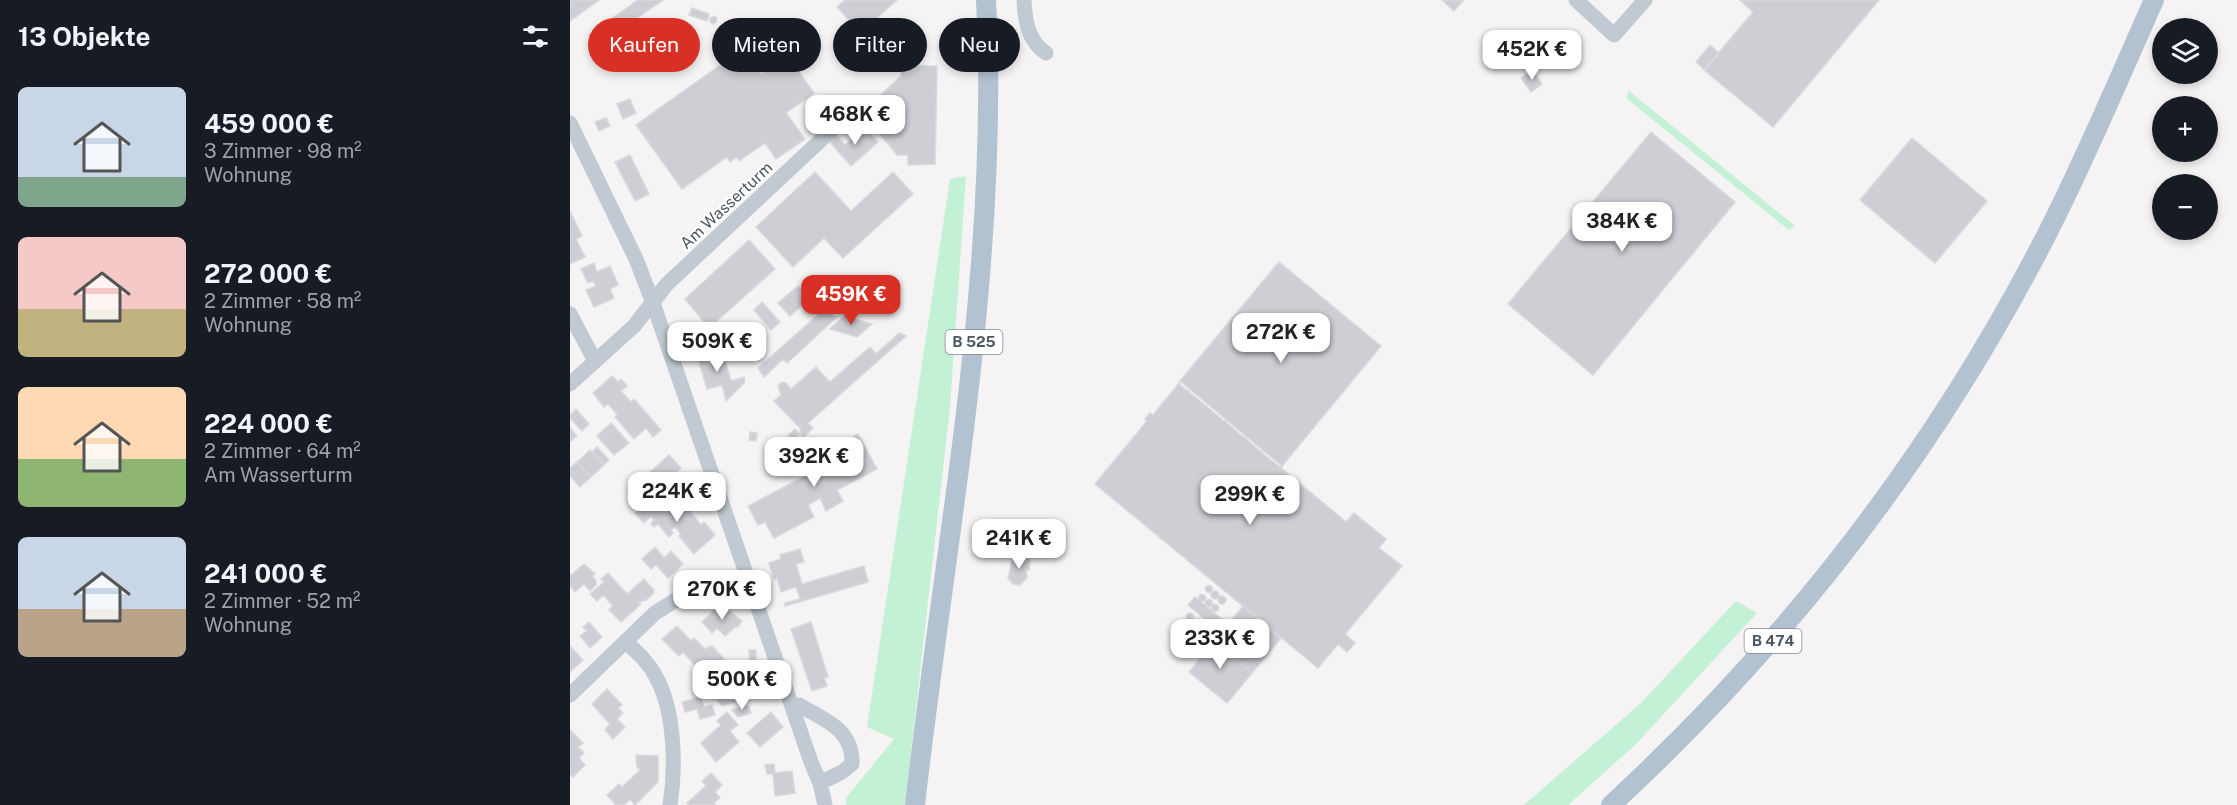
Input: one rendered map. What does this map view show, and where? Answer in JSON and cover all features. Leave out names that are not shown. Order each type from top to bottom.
[{"type":"main road","name":"B 525","points":[[915,805],[976,323],[986,160],[988,74],[986,0]]},
{"type":"main road","name":"B 474","points":[[1611,805],[1710,711],[1757,659],[1842,557],[1914,459],[1985,346],[2050,229],[2101,124],[2154,0]]},
{"type":"street","points":[[1024,0],[1027,26],[1032,39],[1046,53]]},
{"type":"street","points":[[1576,0],[1614,34],[1645,0]]},
{"type":"street","name":"Am Wasserturm","points":[[570,384],[634,326],[667,284],[853,110]]},
{"type":"street","points":[[570,123],[636,259],[653,303],[798,726],[820,783],[825,805]]},
{"type":"street","points":[[570,314],[595,361]]},
{"type":"street","points":[[570,695],[655,613],[710,579]]},
{"type":"street","points":[[626,642],[642,656],[656,677],[664,696],[669,716],[673,757],[670,805]]},
{"type":"street","points":[[792,707],[799,705],[833,725],[847,737],[852,750],[852,764],[820,783]]},
{"type":"green space","points":[[1629,91],[1795,226],[1789,230],[1626,98]]},
{"type":"green space","points":[[966,176],[950,407],[905,805],[846,805],[846,798],[894,739],[867,727],[950,179]]},
{"type":"green space","points":[[1736,601],[1757,613],[1636,744],[1568,805],[1524,805],[1641,703]]},
{"type":"building","points":[[570,0],[599,0],[570,21]]},
{"type":"building","points":[[638,0],[663,0],[637,18],[613,18]]},
{"type":"building","points":[[845,0],[897,0],[877,18],[847,18],[837,7]]},
{"type":"building","points":[[1442,0],[1461,0],[1463,1],[1454,11]]},
{"type":"building","points":[[1740,0],[1879,0],[1773,127],[1704,70],[1753,12]]},
{"type":"building","points":[[692,8],[709,14],[707,21],[689,15]]},
{"type":"building","points":[[1710,45],[1719,53],[1705,70],[1696,62]]},
{"type":"building","points":[[927,66],[937,66],[935,164],[908,165],[908,155],[897,155],[862,112],[901,76],[901,72],[927,72]]},
{"type":"building","points":[[1532,70],[1542,84],[1531,92],[1521,78]]},
{"type":"building","points":[[712,71],[760,72],[761,74],[764,72],[799,72],[814,93],[786,113],[805,139],[776,159],[765,143],[739,161],[736,157],[730,162],[727,157],[682,189],[636,125]]},
{"type":"building","points":[[630,99],[636,113],[623,119],[617,104]]},
{"type":"building","points":[[606,118],[610,126],[599,131],[595,122]]},
{"type":"building","points":[[864,127],[878,142],[851,166],[829,141],[836,135],[845,145]]},
{"type":"building","points":[[1651,132],[1735,202],[1593,375],[1508,304]]},
{"type":"building","points":[[1912,138],[1987,201],[1935,263],[1860,200]]},
{"type":"building","points":[[630,155],[649,194],[635,201],[615,162]]},
{"type":"building","points":[[815,172],[851,211],[893,172],[913,194],[843,258],[824,238],[793,267],[756,227]]},
{"type":"building","points":[[570,211],[582,236],[576,239],[585,257],[570,264]]},
{"type":"building","points":[[749,240],[775,269],[709,328],[685,299]]},
{"type":"building","points":[[1279,262],[1381,346],[1282,466],[1180,381]]},
{"type":"building","points":[[594,263],[597,272],[610,266],[618,285],[610,289],[614,298],[594,307],[586,290],[596,286],[593,281],[588,283],[581,269]]},
{"type":"building","points":[[798,286],[809,299],[790,316],[778,303]]},
{"type":"building","points":[[762,302],[780,322],[771,330],[754,310]]},
{"type":"building","points":[[821,312],[837,317],[787,363],[783,359],[764,377],[758,368]]},
{"type":"building","points":[[844,316],[872,324],[857,337],[830,329]]},
{"type":"building","points":[[899,333],[906,336],[808,423],[813,428],[802,439],[800,428],[774,401],[781,395],[778,386],[782,382],[791,389],[816,367],[830,382],[870,347],[876,354]]},
{"type":"building","points":[[708,344],[714,363],[725,360],[731,381],[744,377],[745,382],[726,401],[722,385],[707,389],[695,348]]},
{"type":"building","points":[[612,376],[618,382],[621,379],[627,386],[621,391],[631,402],[634,399],[661,430],[653,437],[646,428],[634,439],[615,417],[617,414],[608,404],[604,407],[593,393]]},
{"type":"building","points":[[1180,382],[1179,384],[1188,391],[1190,390],[1189,392],[1224,421],[1227,421],[1243,437],[1244,435],[1261,452],[1264,451],[1262,453],[1282,467],[1345,521],[1354,513],[1386,539],[1379,548],[1402,566],[1345,634],[1355,643],[1347,652],[1338,644],[1318,668],[1095,484],[1147,421],[1145,419],[1150,413],[1153,415]]},
{"type":"building","points":[[576,409],[589,424],[582,431],[570,418]]},
{"type":"building","points":[[611,423],[629,443],[614,455],[597,436]]},
{"type":"building","points":[[570,428],[577,436],[571,441],[570,440]]},
{"type":"building","points":[[795,429],[800,434],[793,441],[788,435]]},
{"type":"building","points":[[750,432],[757,433],[756,441],[749,440]]},
{"type":"building","points":[[858,434],[877,469],[837,490],[843,501],[826,511],[820,498],[808,505],[814,517],[774,538],[765,522],[758,525],[748,506],[824,466],[819,455]]},
{"type":"building","points":[[597,447],[609,460],[604,465],[592,452]]},
{"type":"building","points":[[590,450],[604,465],[591,477],[577,462]]},
{"type":"building","points":[[669,455],[681,468],[660,486],[648,474]]},
{"type":"building","points":[[577,462],[591,477],[580,487],[570,476],[570,468]]},
{"type":"building","points":[[639,475],[644,479],[634,487],[630,482]]},
{"type":"building","points":[[649,495],[665,513],[681,498],[693,511],[691,513],[701,525],[704,522],[715,535],[694,554],[679,536],[681,534],[675,527],[671,530],[673,533],[669,537],[658,524],[654,527],[651,524],[654,520],[651,516],[644,523],[635,513],[642,507],[640,504]]},
{"type":"building","points":[[655,547],[664,558],[671,551],[683,564],[668,578],[656,565],[651,569],[642,559]]},
{"type":"building","points":[[800,549],[804,562],[796,564],[802,584],[864,566],[868,582],[785,606],[785,603],[800,599],[796,587],[781,592],[769,563],[781,559],[780,555]]},
{"type":"building","points":[[1013,557],[1030,559],[1029,570],[1026,570],[1027,578],[1020,585],[1013,584],[1008,578]]},
{"type":"building","points":[[584,564],[595,574],[592,576],[596,580],[596,585],[590,591],[584,584],[575,592],[570,586],[570,576]]},
{"type":"building","points":[[608,573],[627,594],[644,579],[654,590],[646,600],[638,602],[641,604],[621,622],[609,610],[613,606],[603,595],[597,601],[590,594],[604,582],[601,579]]},
{"type":"building","points":[[1209,586],[1212,589],[1209,592],[1206,589]]},
{"type":"building","points":[[1215,591],[1219,595],[1215,599],[1211,595]]},
{"type":"building","points":[[1202,594],[1206,598],[1202,602],[1198,598]]},
{"type":"building","points":[[1222,596],[1226,600],[1222,604],[1218,600]]},
{"type":"building","points":[[1195,597],[1228,624],[1221,633],[1188,605]]},
{"type":"building","points":[[1209,599],[1213,603],[1209,607],[1205,603]]},
{"type":"building","points":[[1215,604],[1219,608],[1215,612],[1211,608]]},
{"type":"building","points":[[719,605],[742,621],[738,627],[725,636],[717,628],[712,633],[702,622]]},
{"type":"building","points":[[1243,606],[1281,638],[1252,673],[1214,641]]},
{"type":"building","points":[[1190,613],[1194,617],[1190,621],[1186,617]]},
{"type":"building","points":[[1198,619],[1202,623],[1198,627],[1194,623]]},
{"type":"building","points":[[589,622],[602,637],[590,648],[580,636],[587,631],[583,627]]},
{"type":"building","points":[[811,622],[828,677],[824,678],[827,686],[812,691],[791,629]]},
{"type":"building","points":[[1205,625],[1209,629],[1205,633],[1201,629]]},
{"type":"building","points":[[677,626],[691,641],[694,638],[705,649],[712,646],[726,661],[718,669],[729,682],[753,675],[759,695],[722,706],[697,676],[701,672],[683,652],[679,656],[662,639]]},
{"type":"building","points":[[1215,628],[1221,633],[1214,641],[1252,673],[1227,703],[1189,672],[1208,649],[1202,644]]},
{"type":"building","points":[[570,648],[583,660],[570,672]]},
{"type":"building","points":[[749,650],[756,650],[756,661],[750,661]]},
{"type":"building","points":[[607,689],[622,705],[618,708],[623,713],[617,719],[625,727],[613,739],[605,730],[610,724],[592,704]]},
{"type":"building","points":[[701,697],[704,707],[712,705],[715,715],[700,719],[697,709],[685,712],[682,702]]},
{"type":"building","points":[[748,706],[751,713],[738,717],[732,710]]},
{"type":"building","points":[[727,712],[738,725],[730,731],[739,742],[716,762],[701,743],[721,725],[717,721]]},
{"type":"building","points":[[771,712],[783,727],[760,747],[747,733]]},
{"type":"building","points":[[570,730],[583,743],[578,747],[584,753],[579,758],[585,765],[573,777],[570,774]]},
{"type":"building","points":[[636,755],[658,756],[658,782],[635,805],[630,799],[624,805],[616,805],[607,795],[619,784],[622,787],[640,770],[637,767]]},
{"type":"building","points":[[774,764],[775,773],[792,771],[795,793],[775,796],[773,774],[767,774],[765,765]]},
{"type":"building","points":[[711,773],[722,785],[715,792],[720,798],[714,803],[716,805],[689,805],[687,803],[706,786],[702,781]]}]
